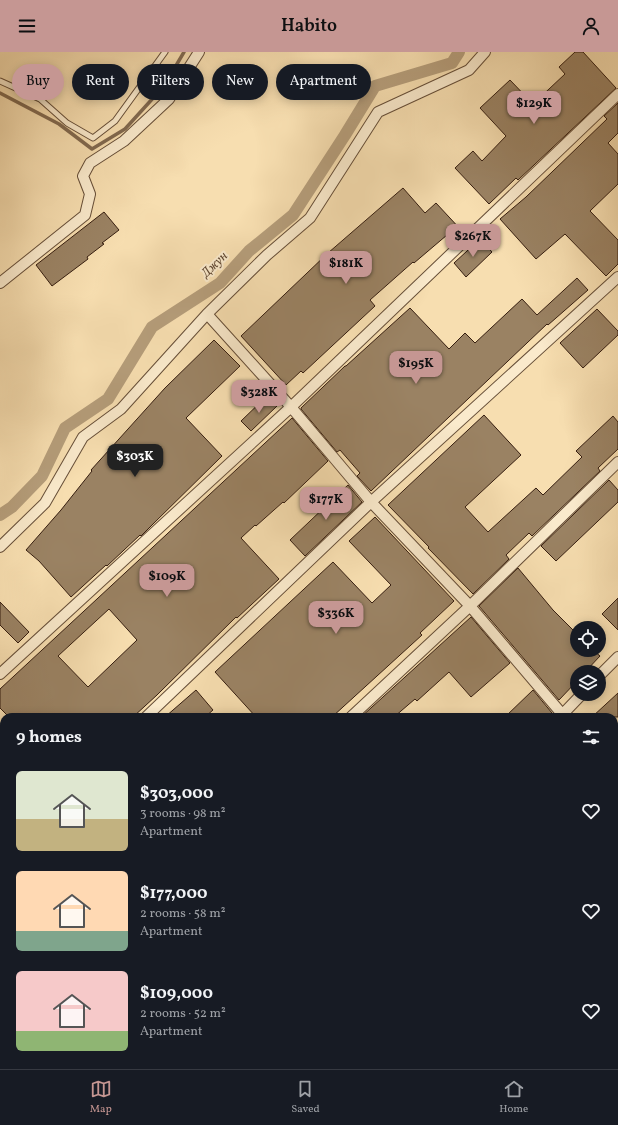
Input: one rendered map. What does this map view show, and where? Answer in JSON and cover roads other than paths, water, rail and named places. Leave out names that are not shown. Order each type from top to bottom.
[{"type":"street","points":[[0,283],[85,215],[90,194],[83,176],[90,164],[124,141],[169,99],[199,52]]},
{"type":"street","points":[[0,547],[45,503],[83,437],[120,409],[207,314],[267,255],[310,218],[378,112],[469,70],[485,52]]},
{"type":"street","points":[[0,674],[291,407],[618,94]]},
{"type":"street","points":[[150,713],[371,502],[618,277]]},
{"type":"street","points":[[207,314],[291,407],[371,502],[470,606],[559,713]]},
{"type":"street","points":[[355,713],[470,606],[618,462]]},
{"type":"street","points":[[606,671],[616,663]]},
{"type":"street","points":[[564,713],[575,701]]},
{"type":"lane","points":[[0,81],[40,99],[67,123],[93,138],[114,122],[165,52]]},
{"type":"waterway","points":[[0,93],[59,124],[92,149],[125,129],[164,86],[184,52]]},
{"type":"waterway","name":"Джун","points":[[0,515],[12,507],[42,476],[65,428],[108,399],[152,327],[220,283],[249,251],[293,215],[375,86],[452,63],[459,52]]}]
